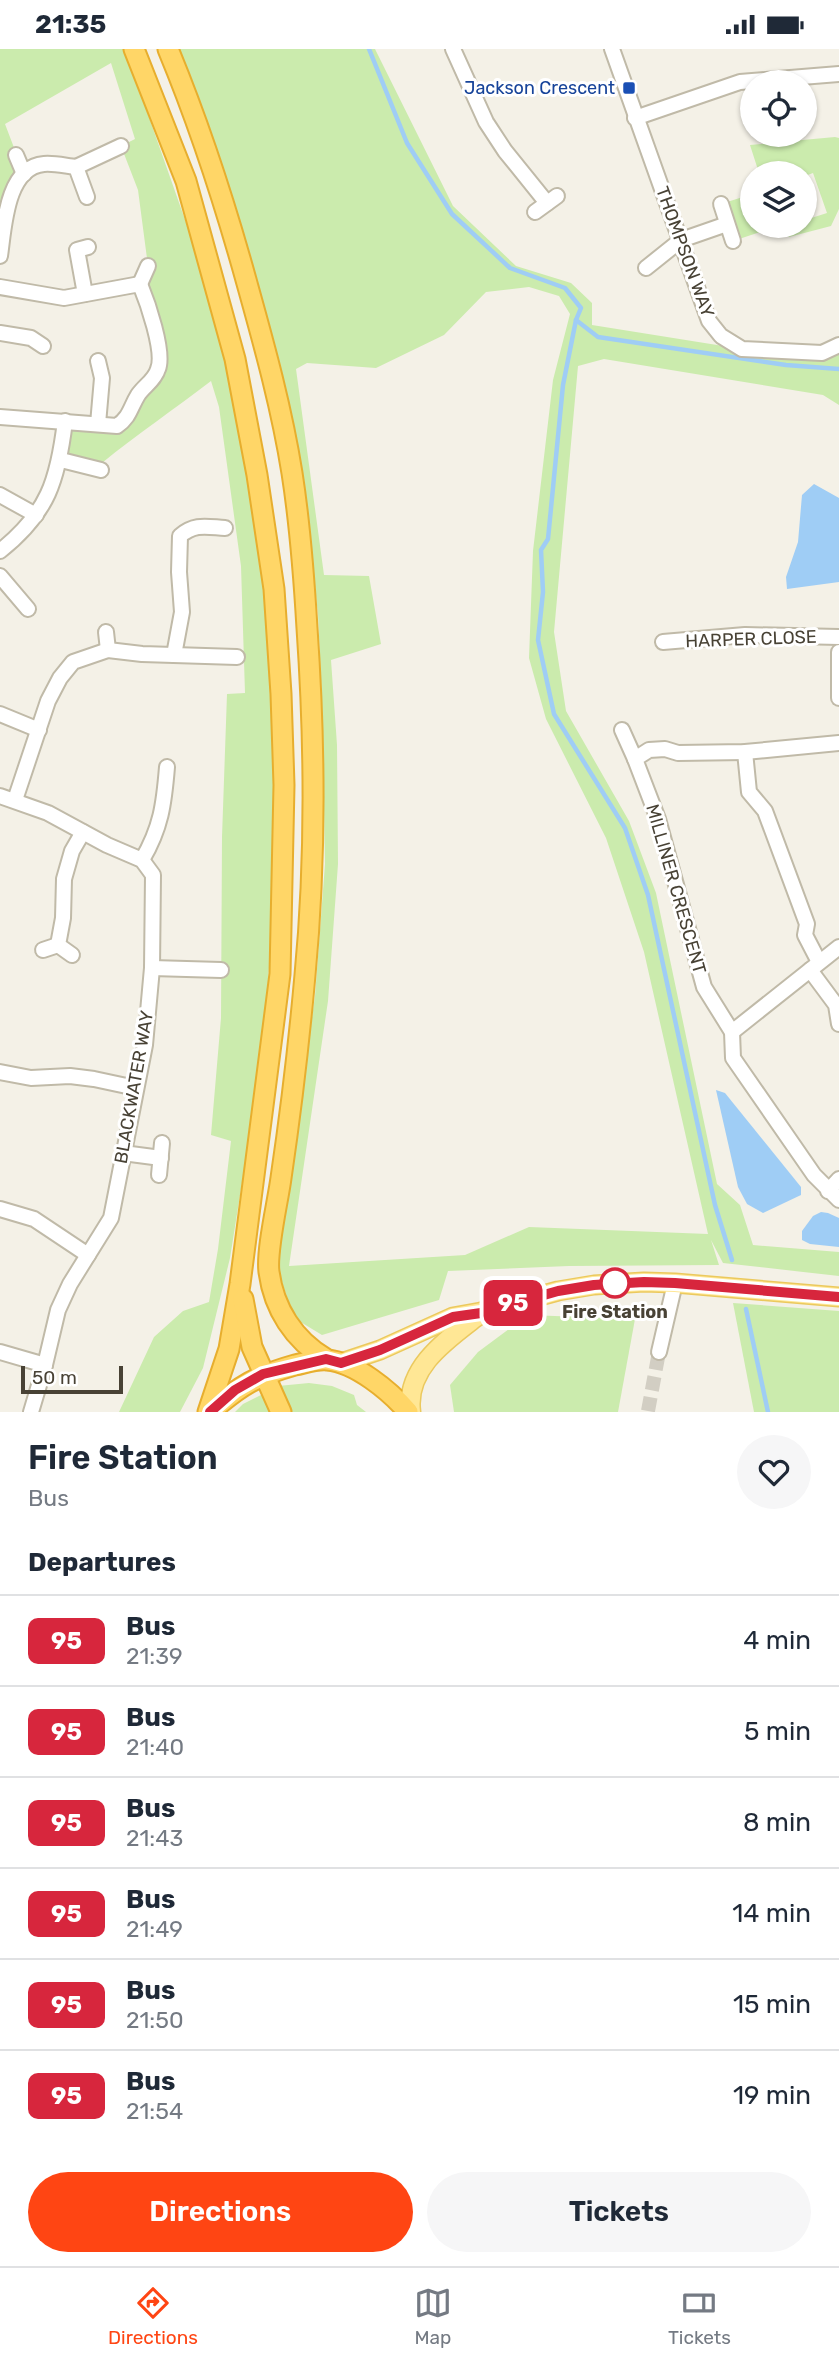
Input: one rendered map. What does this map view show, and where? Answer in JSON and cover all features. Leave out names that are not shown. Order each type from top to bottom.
[{"type":"highway","points":[[134,49],[186,181],[235,359],[257,475],[274,589],[281,694],[284,785],[279,974],[240,1284],[229,1349],[209,1412]]},
{"type":"highway","points":[[168,49],[209,159],[268,356],[292,473],[304,578],[314,780],[311,895],[289,1121],[269,1270],[280,1311],[291,1329],[309,1349],[377,1382],[409,1412]]},
{"type":"highway","points":[[240,1284],[252,1347],[281,1412]]},
{"type":"highway","points":[[209,1412],[235,1390],[263,1374],[334,1361]]},
{"type":"main road","points":[[334,1361],[380,1350],[453,1317],[481,1313],[558,1291],[594,1285],[675,1283],[839,1297]]},
{"type":"main road","points":[[409,1412],[414,1382],[422,1366],[440,1346],[481,1313]]},
{"type":"street","points":[[453,49],[486,122],[505,152],[546,204]]},
{"type":"street","name":"THOMPSON WAY","points":[[612,49],[709,321],[721,336],[742,349],[822,353],[839,345]]},
{"type":"street","points":[[635,118],[740,82],[839,74]]},
{"type":"street","points":[[0,256],[8,200],[24,174],[41,164],[76,167],[121,146]]},
{"type":"street","points":[[16,155],[24,174]]},
{"type":"street","points":[[76,167],[87,197]]},
{"type":"street","points":[[721,204],[733,241]]},
{"type":"street","points":[[646,268],[681,240],[727,224]]},
{"type":"street","points":[[85,294],[77,250],[88,247]]},
{"type":"street","points":[[139,284],[148,267]]},
{"type":"street","points":[[0,287],[64,298],[139,284]]},
{"type":"street","points":[[0,417],[117,426],[126,420],[141,392],[155,376],[160,359],[146,298],[139,284]]},
{"type":"street","points":[[0,333],[32,338],[43,346]]},
{"type":"street","points":[[98,361],[102,387],[98,424]]},
{"type":"street","points":[[0,551],[14,540],[36,515],[50,491],[61,460],[65,421]]},
{"type":"street","points":[[61,460],[101,472]]},
{"type":"street","points":[[0,495],[36,515]]},
{"type":"street","points":[[174,655],[183,612],[176,544],[188,529],[197,526],[225,529]]},
{"type":"street","points":[[0,576],[28,609]]},
{"type":"street","points":[[106,632],[108,650]]},
{"type":"street","name":"HARPER CLOSE","points":[[663,642],[746,635],[839,637]]},
{"type":"street","points":[[15,800],[48,701],[73,661],[108,650],[142,654],[237,657]]},
{"type":"street","points":[[839,652],[839,698]]},
{"type":"street","points":[[0,714],[39,730]]},
{"type":"street","name":"MILLINER CRESCENT","points":[[622,730],[658,819],[704,987],[732,1032],[733,1058],[814,1175],[834,1195]]},
{"type":"street","points":[[635,759],[649,750],[665,749],[678,753],[745,752],[839,743]]},
{"type":"street","points":[[745,752],[749,792],[765,811],[807,924],[805,935],[814,966],[836,1005],[839,1024]]},
{"type":"street","points":[[0,796],[48,813],[142,860],[155,838],[163,810],[167,767]]},
{"type":"street","points":[[149,787],[165,787]]},
{"type":"street","points":[[58,944],[63,918],[64,879],[72,851],[83,832]]},
{"type":"street","name":"BLACKWATER WAY","points":[[31,1412],[58,1310],[111,1218],[145,1045],[152,968],[153,874],[142,860]]},
{"type":"street","points":[[43,950],[58,944]]},
{"type":"street","points":[[58,944],[72,955]]},
{"type":"street","points":[[732,1032],[839,947]]},
{"type":"street","points":[[152,968],[221,970]]},
{"type":"street","points":[[198,971],[198,986]]},
{"type":"street","points":[[0,1072],[32,1078],[70,1076],[94,1079],[135,1089]]},
{"type":"street","points":[[123,1153],[161,1151],[159,1175]]},
{"type":"street","points":[[834,1195],[839,1178]]},
{"type":"street","points":[[0,1209],[34,1219],[88,1255]]},
{"type":"street","points":[[659,1352],[675,1283]]},
{"type":"street","points":[[0,1352],[45,1366]]},
{"type":"green space","points":[[0,49],[125,49],[196,251],[238,407],[263,581],[273,699],[277,851],[268,982],[248,1145],[230,1258],[203,1368],[180,1412],[119,1412],[154,1337],[183,1311],[209,1302],[218,1249],[231,1141],[211,1135],[221,1018],[222,837],[227,694],[245,693],[241,566],[219,407],[211,381],[102,463],[61,460],[65,421],[117,426],[155,376],[146,298],[148,266],[138,190],[121,146],[135,139],[111,63],[5,124],[24,174],[0,256]]},
{"type":"green space","points":[[176,49],[375,49],[453,206],[516,266],[571,283],[592,303],[592,325],[742,349],[822,353],[839,345],[839,405],[823,395],[604,359],[578,366],[554,632],[566,711],[629,821],[656,893],[717,1184],[740,1205],[753,1245],[839,1252],[839,1276],[723,1263],[711,1240],[719,1265],[569,1266],[448,1271],[439,1300],[322,1335],[294,1318],[277,1267],[315,996],[325,864],[318,614],[304,484],[284,386]],"holes":[[[529,287],[559,296],[570,314],[553,380],[533,551],[529,658],[546,719],[606,838],[644,952],[708,1234],[529,1227],[465,1255],[289,1266],[328,1001],[338,864],[337,745],[331,660],[381,644],[369,576],[324,575],[296,369],[307,363],[376,368],[444,335],[486,292]]]},
{"type":"green space","points":[[839,138],[839,209],[831,226],[817,230],[817,216],[827,213],[817,184],[817,161],[755,161],[751,147],[817,147],[817,139]]},
{"type":"green space","points":[[740,198],[742,238],[733,241],[721,204]]},
{"type":"green space","points":[[733,1303],[839,1311],[839,1412],[754,1412]]},
{"type":"green space","points":[[528,1315],[635,1319],[618,1412],[454,1412],[450,1385],[478,1352]]},
{"type":"green space","points":[[309,1383],[332,1386],[354,1395],[357,1405],[366,1412],[292,1412],[278,1386]]},
{"type":"green space","points":[[261,1395],[272,1412],[235,1412],[243,1404]]},
{"type":"water","points":[[814,484],[839,498],[839,582],[787,589],[786,577],[798,542],[802,495]]},
{"type":"water","points":[[716,1090],[725,1093],[801,1187],[801,1195],[763,1213],[747,1204],[738,1187]]},
{"type":"water","points":[[821,1212],[839,1218],[839,1247],[810,1244],[802,1240],[802,1231],[813,1216]]},
{"type":"waterway","points":[[369,49],[407,143],[452,214],[510,268],[565,288],[581,308],[576,320],[563,385],[548,539],[541,550],[543,592],[538,640],[554,714],[625,828],[648,895],[715,1205],[732,1260]]},
{"type":"waterway","points":[[576,320],[598,337],[786,365],[839,369]]},
{"type":"waterway","points":[[746,1309],[768,1412]]},
{"type":"tunnel","points":[[648,1411],[659,1352]]},
{"type":"bus line","name":"95","points":[[210,1412],[235,1390],[263,1374],[326,1359],[341,1363],[380,1350],[453,1317],[481,1313],[558,1291],[594,1285],[644,1282],[839,1297]]},
{"type":"place","name":"Jackson Crescent","points":[[629,88]]},
{"type":"place","name":"Fire Station","points":[[615,1283]]}]
